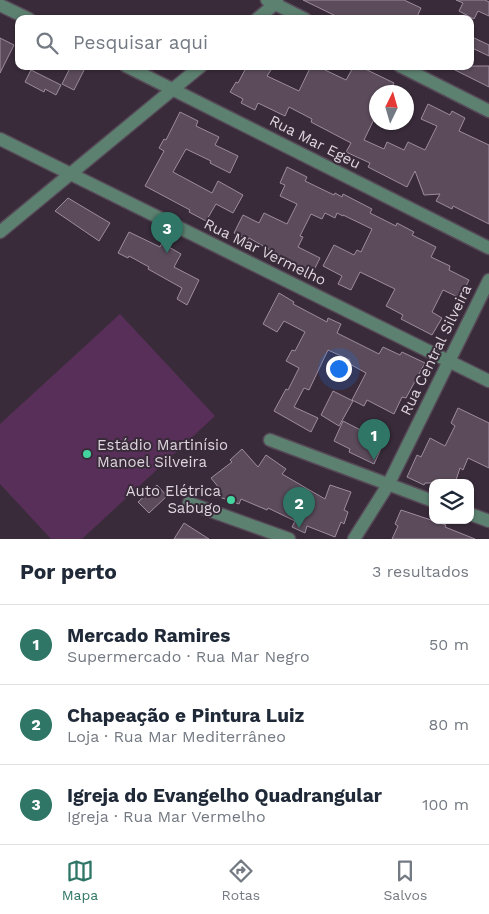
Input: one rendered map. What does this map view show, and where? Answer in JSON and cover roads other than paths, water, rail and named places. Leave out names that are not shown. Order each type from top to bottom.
[{"type":"street","points":[[261,15],[273,1],[298,15]]},
{"type":"street","points":[[0,5],[20,15]]},
{"type":"street","name":"Rua Mar Egeu","points":[[134,70],[489,248]]},
{"type":"street","points":[[0,232],[196,70]]},
{"type":"street","points":[[408,70],[489,111]]},
{"type":"street","name":"Rua Mar Vermelho","points":[[0,139],[489,381]]},
{"type":"street","name":"Rua Central Silveira","points":[[354,539],[388,485],[489,280]]},
{"type":"street","points":[[270,440],[429,500]]},
{"type":"street","points":[[188,502],[289,539]]},
{"type":"street","points":[[474,515],[489,521]]},
{"type":"place","name":"Igreja do Evangelho Quadrangular","points":[[167,253]]},
{"type":"place","name":"Estádio Martinísio Manoel Silveira","points":[[87,454]]},
{"type":"place","name":"Mercado Ramires","points":[[374,460]]},
{"type":"place","name":"Auto Elétrica Sabugo","points":[[231,500]]},
{"type":"place","name":"Chapeação e Pintura Luiz","points":[[299,528]]}]
